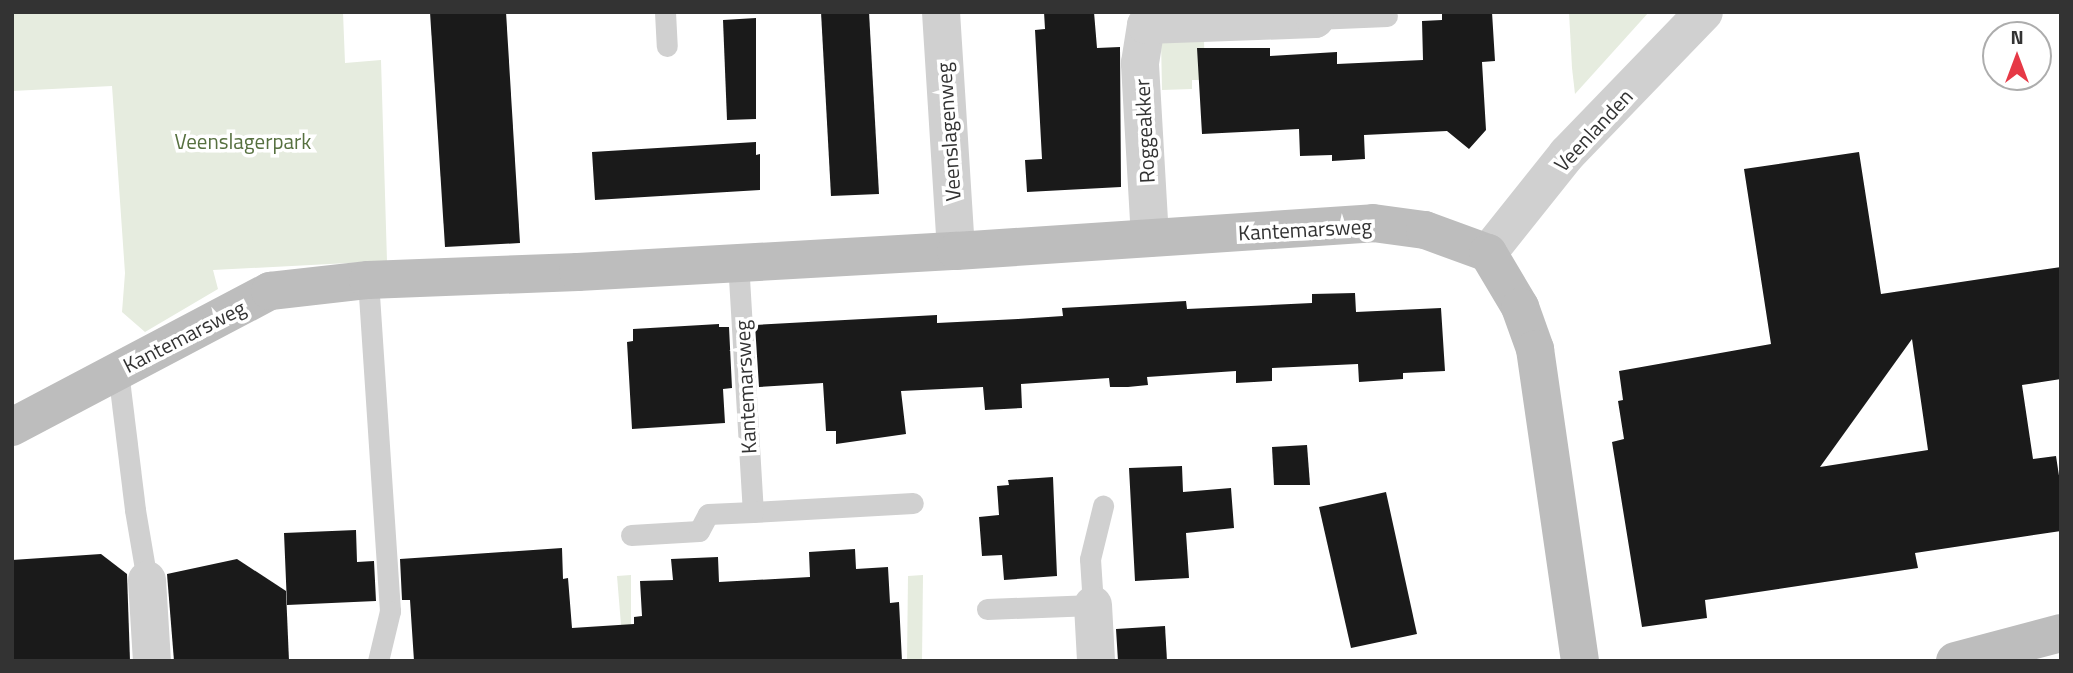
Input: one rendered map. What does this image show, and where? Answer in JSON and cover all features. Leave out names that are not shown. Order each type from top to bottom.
[{"type":"street","name":"Veenslagenweg","points":[[940,12],[956,251]]},
{"type":"street","name":"Veenlanden","points":[[1488,253],[1567,154],[1703,12]]},
{"type":"street","name":"Roggeakker","points":[[1150,238],[1140,63],[1146,19],[1314,15]]},
{"type":"street","name":"Kantemarsweg","points":[[12,428],[270,292],[368,280],[578,272],[738,261],[956,251],[1373,223],[1425,230],[1488,253]]},
{"type":"street","points":[[1488,253],[1520,307],[1535,349],[1580,661]]},
{"type":"street","points":[[147,580],[152,661]]},
{"type":"street","points":[[1093,605],[1096,661]]},
{"type":"street","points":[[1955,661],[2061,633]]},
{"type":"lane","points":[[665,12],[667,46]]},
{"type":"lane","name":"Roggeakker","points":[[1314,15],[1387,16]]},
{"type":"lane","name":"Kantemarsweg","points":[[738,261],[752,512]]},
{"type":"lane","points":[[368,280],[390,611],[378,661]]},
{"type":"lane","points":[[118,370],[135,510],[147,580]]},
{"type":"lane","points":[[631,535],[699,531],[708,514],[913,503]]},
{"type":"lane","points":[[987,609],[1093,605],[1090,559],[1103,506]]},
{"type":"green space","name":"Veenslagerpark","points":[[12,12],[343,12],[345,63],[381,60],[387,261],[213,270],[218,289],[145,332],[122,312],[125,273],[112,86],[12,91]]},
{"type":"green space","points":[[1569,12],[1649,12],[1575,94],[1572,68]]},
{"type":"green space","points":[[1161,40],[1204,40],[1205,80],[1192,80],[1192,89],[1162,90]]},
{"type":"green space","points":[[631,575],[631,661],[624,661],[617,576]]},
{"type":"green space","points":[[923,575],[922,661],[907,661],[908,576]]},
{"type":"building","points":[[430,12],[506,12],[520,243],[445,247]]},
{"type":"building","points":[[821,12],[869,12],[879,194],[831,196]]},
{"type":"building","points":[[1044,12],[1094,12],[1097,48],[1120,47],[1121,187],[1027,192],[1025,160],[1042,159],[1035,30],[1045,29]]},
{"type":"building","points":[[1442,12],[1492,12],[1495,61],[1482,62],[1486,130],[1469,149],[1447,131],[1364,135],[1365,159],[1332,161],[1332,155],[1300,156],[1299,129],[1202,134],[1197,48],[1270,48],[1270,56],[1337,52],[1337,64],[1423,60],[1422,21],[1442,20]]},
{"type":"building","points":[[756,18],[756,119],[727,120],[723,20]]},
{"type":"building","points":[[756,142],[756,155],[760,154],[760,190],[595,200],[592,152]]},
{"type":"building","points":[[1859,152],[1881,294],[2061,267],[2061,379],[2022,385],[2033,459],[2056,456],[2061,489],[2061,531],[1915,553],[1918,568],[1705,600],[1707,618],[1642,627],[1612,442],[1624,439],[1618,401],[1623,400],[1619,371],[1771,344],[1744,169]],"holes":[[[1912,339],[1928,450],[1820,467]]]},
{"type":"building","points":[[1355,293],[1356,312],[1441,308],[1445,371],[1403,373],[1403,379],[1359,382],[1358,364],[1272,368],[1272,381],[1236,383],[1236,371],[1147,377],[1148,385],[1128,387],[1110,387],[1109,378],[1021,384],[1022,408],[985,410],[983,387],[901,391],[906,434],[836,444],[836,431],[826,431],[823,383],[759,387],[755,325],[937,315],[937,323],[1018,319],[1063,316],[1062,308],[1186,301],[1187,309],[1312,303],[1312,294]]},
{"type":"building","points":[[719,324],[719,327],[729,327],[732,388],[723,389],[725,423],[632,429],[627,342],[633,341],[633,329]]},
{"type":"building","points":[[1307,445],[1310,485],[1274,485],[1272,447]]},
{"type":"building","points":[[1182,466],[1183,492],[1231,488],[1234,528],[1186,533],[1189,578],[1135,581],[1129,468]]},
{"type":"building","points":[[1053,477],[1057,576],[1004,580],[1002,555],[982,556],[979,517],[999,515],[997,486],[1009,485],[1008,480]]},
{"type":"building","points":[[1386,492],[1417,634],[1351,648],[1319,507]]},
{"type":"building","points":[[356,530],[357,562],[374,561],[376,601],[287,605],[284,533]]},
{"type":"building","points":[[562,548],[563,579],[568,578],[572,628],[634,624],[634,617],[642,616],[640,581],[673,580],[671,559],[718,557],[719,582],[810,577],[809,552],[855,549],[856,569],[888,567],[890,603],[899,602],[902,661],[414,661],[410,600],[402,600],[400,559]]},
{"type":"building","points":[[101,554],[127,574],[130,661],[12,661],[12,560]]},
{"type":"building","points":[[237,559],[286,591],[289,661],[174,661],[167,574]]},
{"type":"building","points":[[1165,626],[1167,661],[1118,661],[1116,629]]}]
